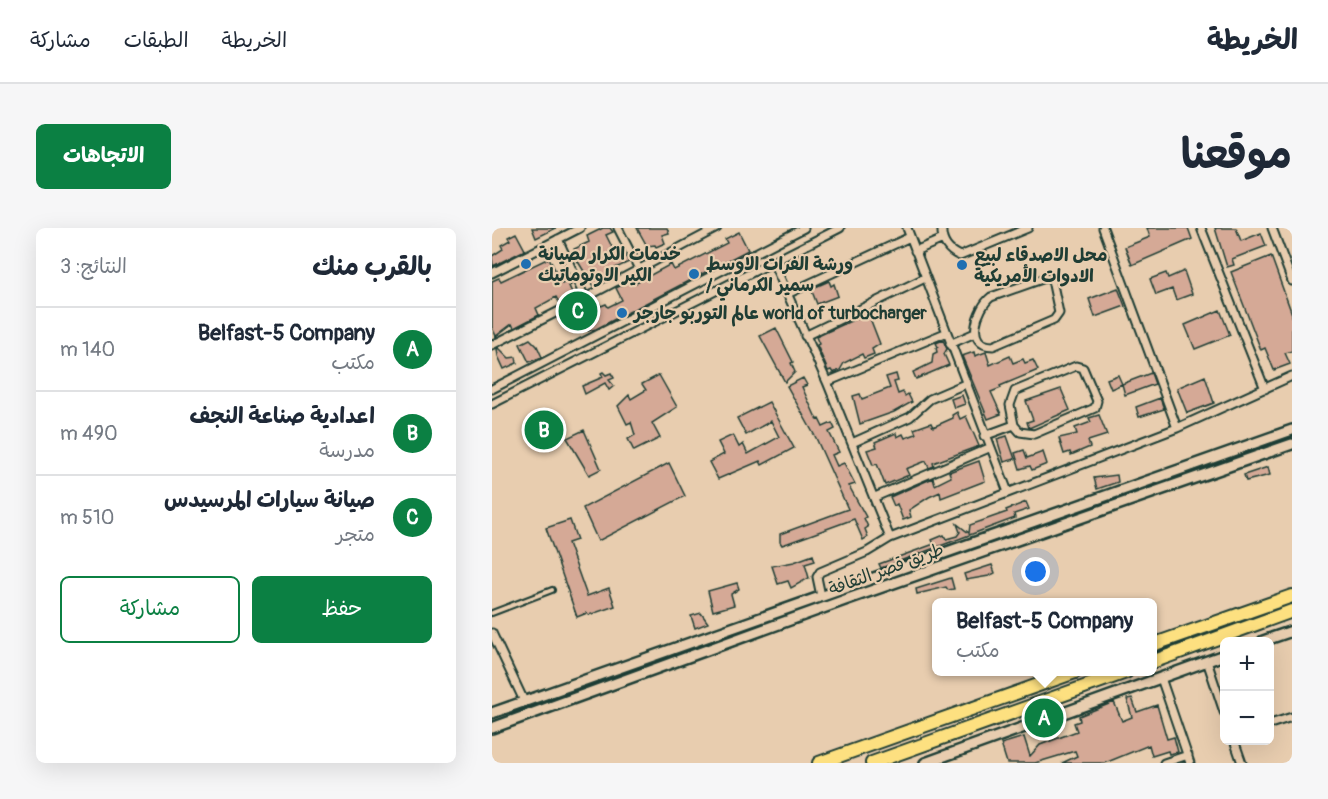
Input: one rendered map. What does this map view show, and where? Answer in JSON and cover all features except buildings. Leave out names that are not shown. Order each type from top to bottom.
[{"type":"highway","points":[[1157,643],[1292,596]]},
{"type":"highway","points":[[1157,660],[1292,611]]},
{"type":"highway","points":[[819,763],[1063,676]]},
{"type":"highway","points":[[872,763],[1115,676]]},
{"type":"highway","points":[[912,728],[909,739],[919,746]]},
{"type":"highway","points":[[879,740],[889,747],[884,758]]},
{"type":"street","points":[[492,273],[580,228]]},
{"type":"street","points":[[618,228],[639,269]]},
{"type":"street","points":[[492,345],[717,228]]},
{"type":"street","points":[[492,389],[804,228]]},
{"type":"street","points":[[492,404],[840,228]]},
{"type":"street","points":[[906,228],[984,436],[1008,492]]},
{"type":"street","points":[[942,228],[943,239],[955,254],[965,256],[1028,228]]},
{"type":"street","points":[[1103,228],[1177,428]]},
{"type":"street","points":[[1201,228],[1265,389]]},
{"type":"street","points":[[1272,228],[1292,281]]},
{"type":"street","points":[[787,294],[910,237]]},
{"type":"street","points":[[558,239],[585,297]]},
{"type":"street","points":[[915,251],[943,239]]},
{"type":"street","points":[[773,262],[826,381],[890,538]]},
{"type":"street","points":[[805,336],[925,278]]},
{"type":"street","points":[[1045,278],[1052,280],[1059,313],[1054,320],[993,346],[985,344],[975,333],[980,308],[991,297],[1045,278]]},
{"type":"street","points":[[670,297],[669,306],[676,311]]},
{"type":"street","points":[[654,305],[662,310],[660,319]]},
{"type":"street","points":[[826,381],[945,333]]},
{"type":"street","points":[[950,344],[975,333]]},
{"type":"street","points":[[1076,366],[1083,368],[1097,401],[1095,408],[1034,434],[1020,432],[1014,425],[1010,405],[1015,391],[1076,366]]},
{"type":"street","points":[[821,596],[817,578],[820,572],[867,552],[890,538],[1177,428],[1292,376]]},
{"type":"street","points":[[852,443],[910,417],[930,399],[965,384]]},
{"type":"street","points":[[984,436],[1014,425]]},
{"type":"street","name":"طريق قصر الثقافة","points":[[493,713],[1287,431]]},
{"type":"street","name":"طريق قصر الثقافة","points":[[495,727],[845,600],[1292,444]]},
{"type":"street","points":[[875,497],[989,448]]},
{"type":"street","points":[[1274,638],[1292,631]]},
{"type":"street","points":[[492,633],[494,644],[524,701]]},
{"type":"street","points":[[925,763],[942,760],[1220,656]]},
{"type":"street","points":[[1207,661],[1220,700]]},
{"type":"street","points":[[1161,678],[1190,763]]},
{"type":"street","points":[[493,713],[495,727]]},
{"type":"street","points":[[1274,722],[1292,717]]},
{"type":"street","points":[[1235,745],[1242,763]]},
{"type":"street","points":[[1164,763],[1188,755]]},
{"type":"lane","points":[[492,613],[552,590]]},
{"type":"place","name":"خدمات الكرار لصيانة الكير الاوتوماتيك","points":[[526,264]]},
{"type":"place","name":"محل الاصدقاء لبيع الادوات الأمريكية","points":[[962,265]]},
{"type":"place","name":"ورشة الفرات الاوسط / سمير الكرماني","points":[[694,274]]},
{"type":"place","name":"صيانة سيارات المرسيدس","points":[[578,311]]},
{"type":"place","name":"عالم التوربو جارجر world of turbocharger","points":[[622,313]]},
{"type":"place","name":"اعدادية صناعة النجف","points":[[544,430]]},
{"type":"place","name":"Belfast-5 Company","points":[[1044,718]]}]
